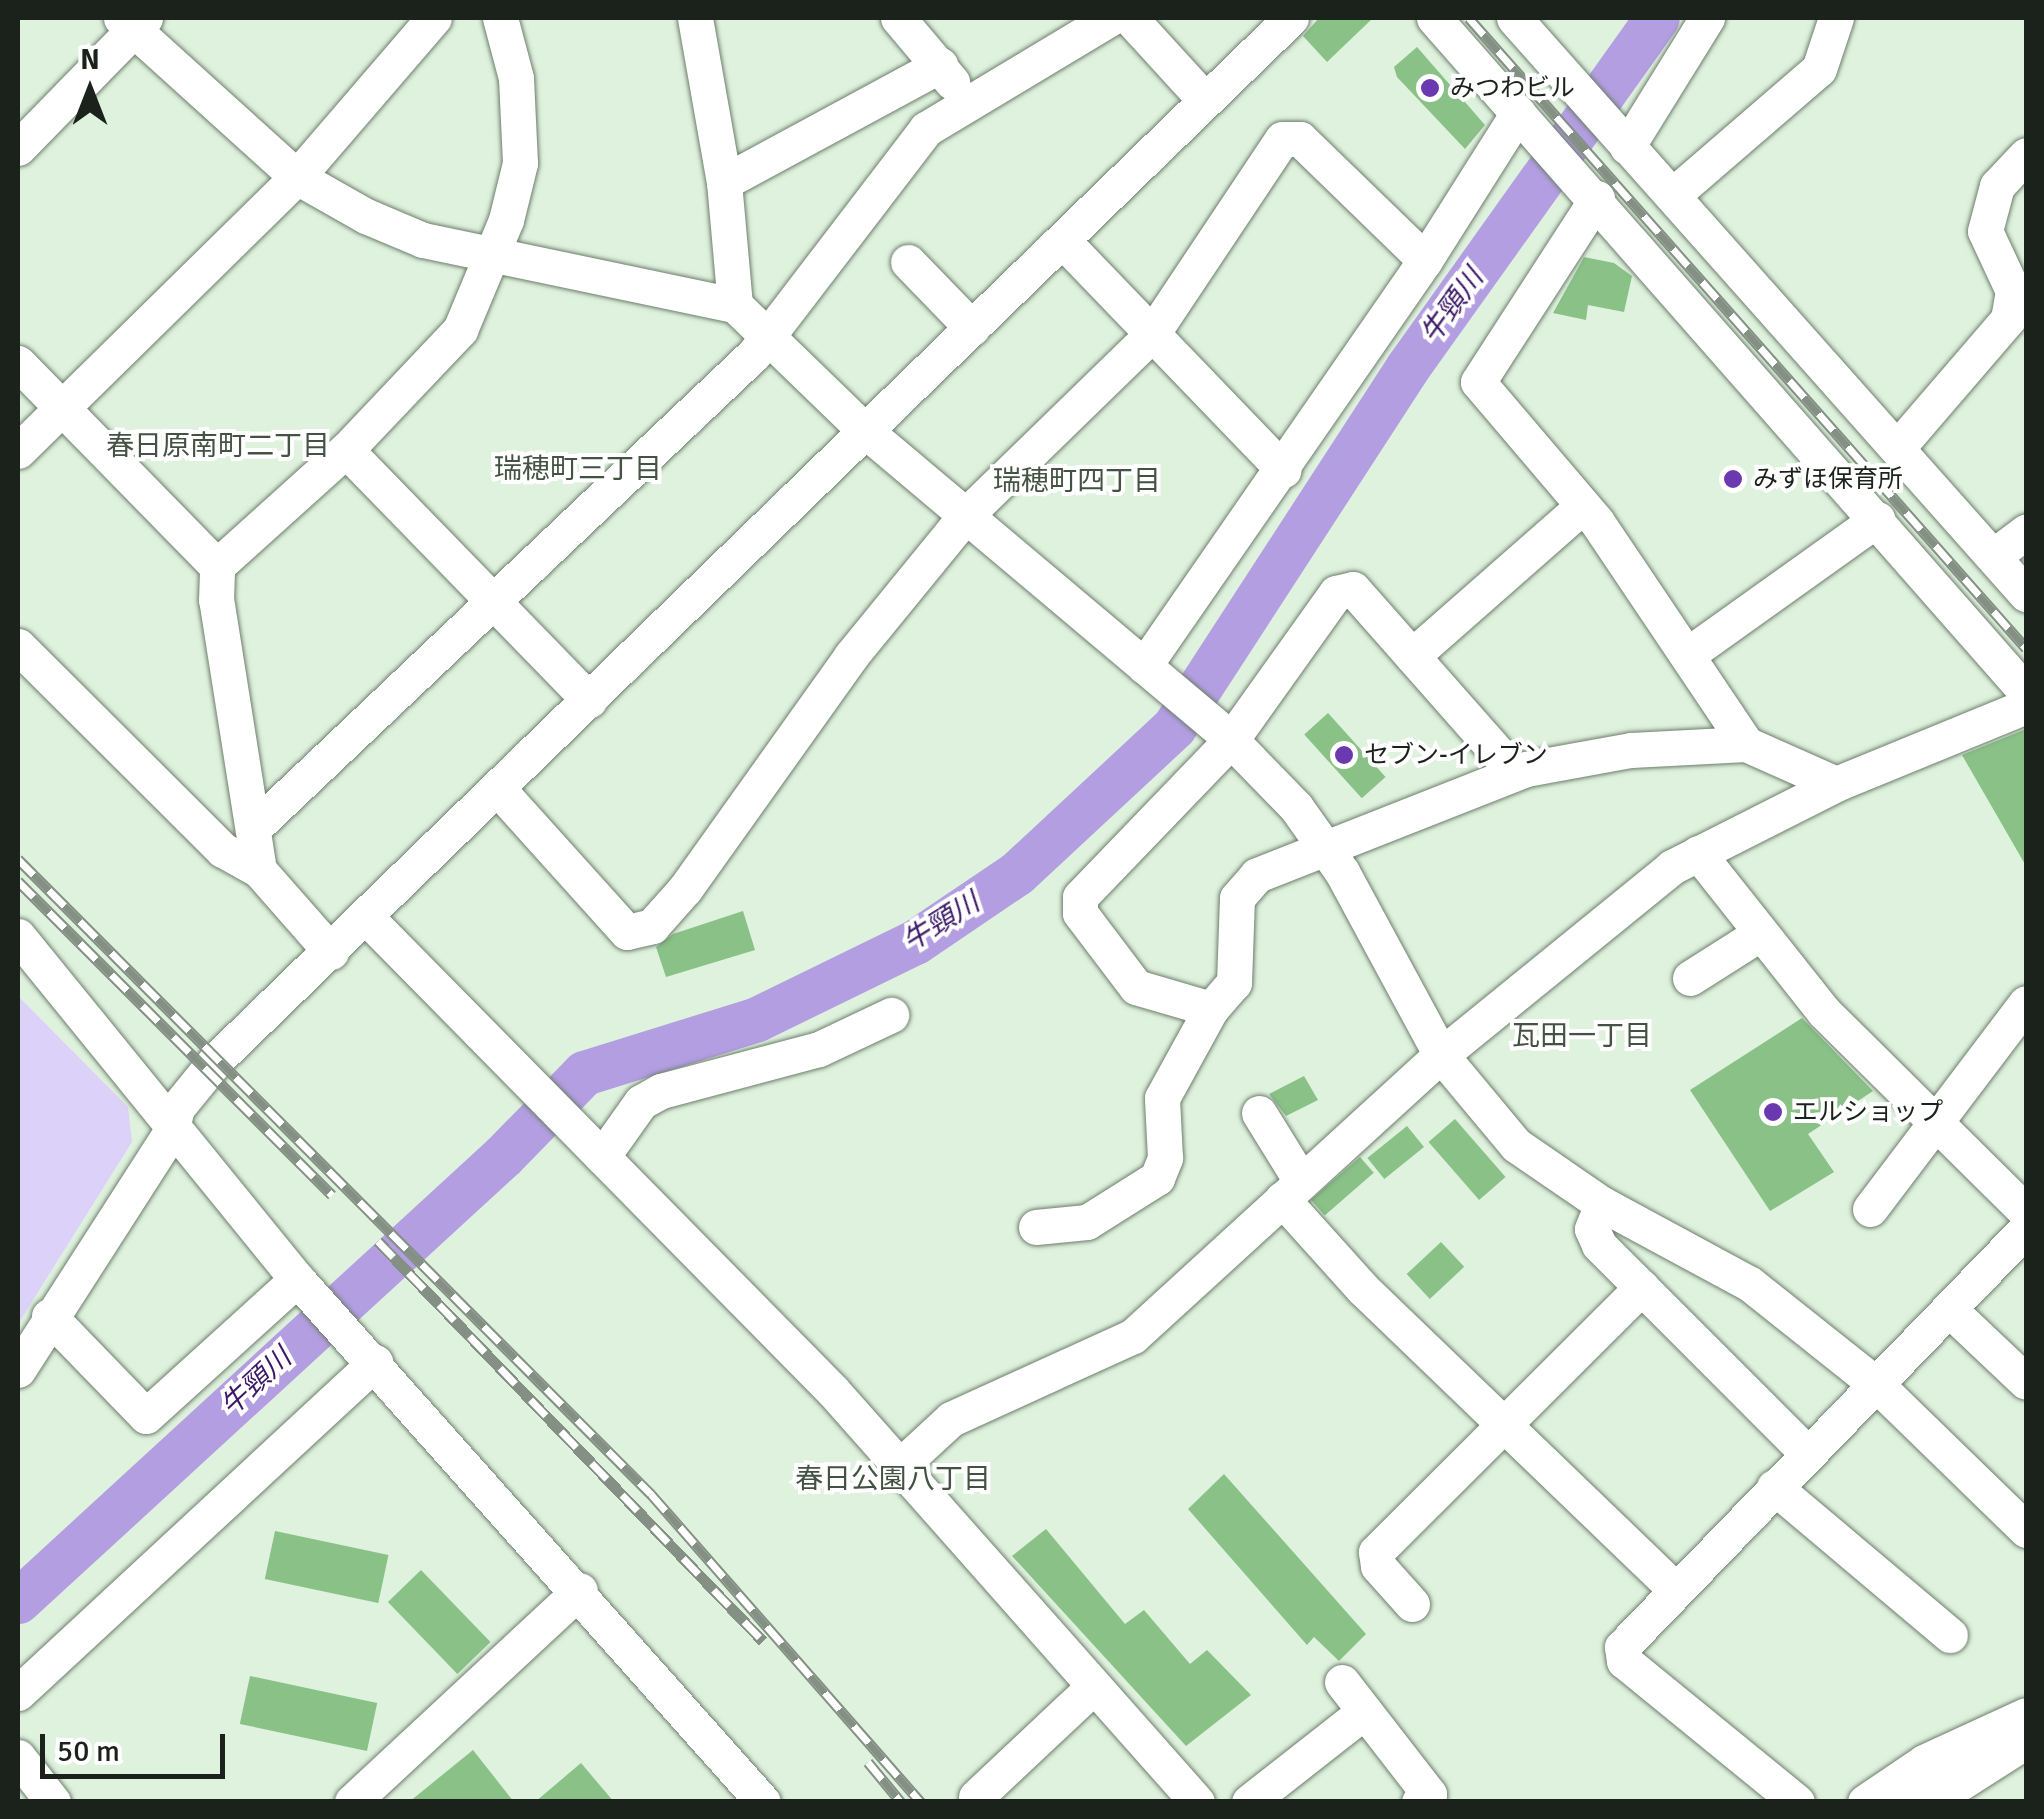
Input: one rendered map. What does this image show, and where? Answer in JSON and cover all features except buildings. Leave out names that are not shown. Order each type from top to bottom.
[{"type":"main road","points":[[1921,1802],[2026,1734]]},
{"type":"street","points":[[18,451],[297,178],[434,18]]},
{"type":"street","points":[[217,566],[346,450],[460,330],[520,163],[516,78],[500,18]]},
{"type":"street","points":[[898,18],[967,102]]},
{"type":"street","points":[[257,826],[496,604],[769,333],[914,141],[967,102],[1111,18]]},
{"type":"street","points":[[1130,18],[1204,100]]},
{"type":"street","points":[[18,1370],[49,1316],[171,1132],[177,1108],[218,1060],[368,919],[863,429],[1292,18]]},
{"type":"street","points":[[1434,18],[1597,198],[2026,692]]},
{"type":"street","points":[[1514,18],[2026,594]]},
{"type":"street","points":[[1627,147],[1706,18]]},
{"type":"street","points":[[1674,194],[1819,70],[1836,18]]},
{"type":"street","points":[[18,148],[133,22],[297,178],[423,240],[735,306],[769,333],[863,429],[1228,737],[1324,844],[1441,1055],[1516,1144],[1602,1204],[1750,1284],[1878,1385],[2026,1530]]},
{"type":"street","points":[[702,22],[724,182],[735,306]]},
{"type":"street","points":[[724,182],[940,65]]},
{"type":"street","points":[[1144,666],[1283,470],[1425,260],[1518,113]]},
{"type":"street","points":[[499,790],[627,932],[652,926],[696,874],[850,656],[966,515],[1152,334],[1290,134],[1425,260]]},
{"type":"street","points":[[1898,446],[2008,319],[2013,291],[1985,230],[1997,186],[2026,155]]},
{"type":"street","points":[[1597,198],[1478,382],[1584,506],[1746,744]]},
{"type":"street","points":[[1063,241],[1283,470]]},
{"type":"street","points":[[908,262],[972,328]]},
{"type":"street","points":[[18,363],[217,566],[216,600],[257,826],[259,870]]},
{"type":"street","points":[[346,450],[589,700]]},
{"type":"street","points":[[1412,656],[1584,506]]},
{"type":"street","points":[[1687,655],[1878,520]]},
{"type":"street","points":[[1995,556],[2026,532]]},
{"type":"street","points":[[1212,1009],[1136,986],[1079,906],[1228,737],[1336,593],[1353,589],[1514,773]]},
{"type":"street","points":[[18,646],[222,850],[259,870],[331,952]]},
{"type":"street","points":[[899,1467],[951,1420],[1132,1336],[1441,1055],[1630,896],[1698,853],[1836,784],[2026,706]]},
{"type":"street","points":[[1036,1227],[1087,1222],[1157,1178],[1165,1158],[1162,1098],[1212,1009],[1234,983],[1234,917],[1246,884],[1324,844],[1514,773],[1631,750],[1746,744],[1836,784]]},
{"type":"street","points":[[1698,853],[1824,1012],[2026,1212]]},
{"type":"street","points":[[368,919],[834,1391],[1197,1802]]},
{"type":"street","points":[[1690,978],[1760,932]]},
{"type":"street","points":[[24,956],[297,1279],[580,1590],[763,1802]]},
{"type":"street","points":[[1870,1209],[2026,1003]]},
{"type":"street","points":[[594,1150],[641,1102],[661,1090],[819,1049],[891,1015]]},
{"type":"street","points":[[1259,1114],[1292,1190],[1502,1423],[1675,1589]]},
{"type":"street","points":[[1602,1204],[1592,1229],[1598,1245],[1808,1454]]},
{"type":"street","points":[[1797,1802],[1624,1661],[1622,1646],[1951,1311],[2026,1228]]},
{"type":"street","points":[[49,1316],[146,1416],[297,1279]]},
{"type":"street","points":[[1410,1606],[1378,1566],[1376,1552],[1642,1287]]},
{"type":"street","points":[[1951,1311],[2026,1382]]},
{"type":"street","points":[[18,1693],[375,1362]]},
{"type":"street","points":[[1774,1487],[1950,1635]]},
{"type":"street","points":[[352,1802],[580,1590]]},
{"type":"street","points":[[1342,1682],[1428,1794],[1419,1802]]},
{"type":"street","points":[[976,1797],[1093,1688]]},
{"type":"street","points":[[1249,1802],[1364,1711]]},
{"type":"street","points":[[1865,1802],[1924,1762],[2026,1715]]},
{"type":"street","points":[[1957,1802],[2026,1748]]},
{"type":"street","points":[[18,1756],[53,1802]]},
{"type":"shaded area","points":[[18,996],[128,1107],[132,1142],[18,1324]]},
{"type":"waterway","name":"牛頸川","points":[[18,1601],[503,1156],[584,1073],[757,1019],[915,942],[1017,873],[1174,727],[1407,368],[1657,18]]},
{"type":"railway","points":[[1469,18],[2026,648]]},
{"type":"railway","points":[[18,859],[651,1494],[921,1802]]},
{"type":"railway","points":[[18,881],[332,1195]]},
{"type":"railway","points":[[378,1241],[763,1641]]},
{"type":"railway","points":[[868,1762],[901,1802]]},
{"type":"place","name":"みつわビル","points":[[1430,88]]},
{"type":"place","name":"みずほ保育所","points":[[1733,479]]},
{"type":"place","name":"セブン-イレブン","points":[[1344,755]]},
{"type":"place","name":"エルショップ","points":[[1773,1112]]},
{"type":"district","name":"春日原南町二丁目","points":[[218,446]]},
{"type":"district","name":"瑞穂町三丁目","points":[[578,469]]},
{"type":"district","name":"瑞穂町四丁目","points":[[1077,481]]},
{"type":"district","name":"瓦田一丁目","points":[[1582,1036]]},
{"type":"district","name":"春日公園八丁目","points":[[893,1479]]}]
